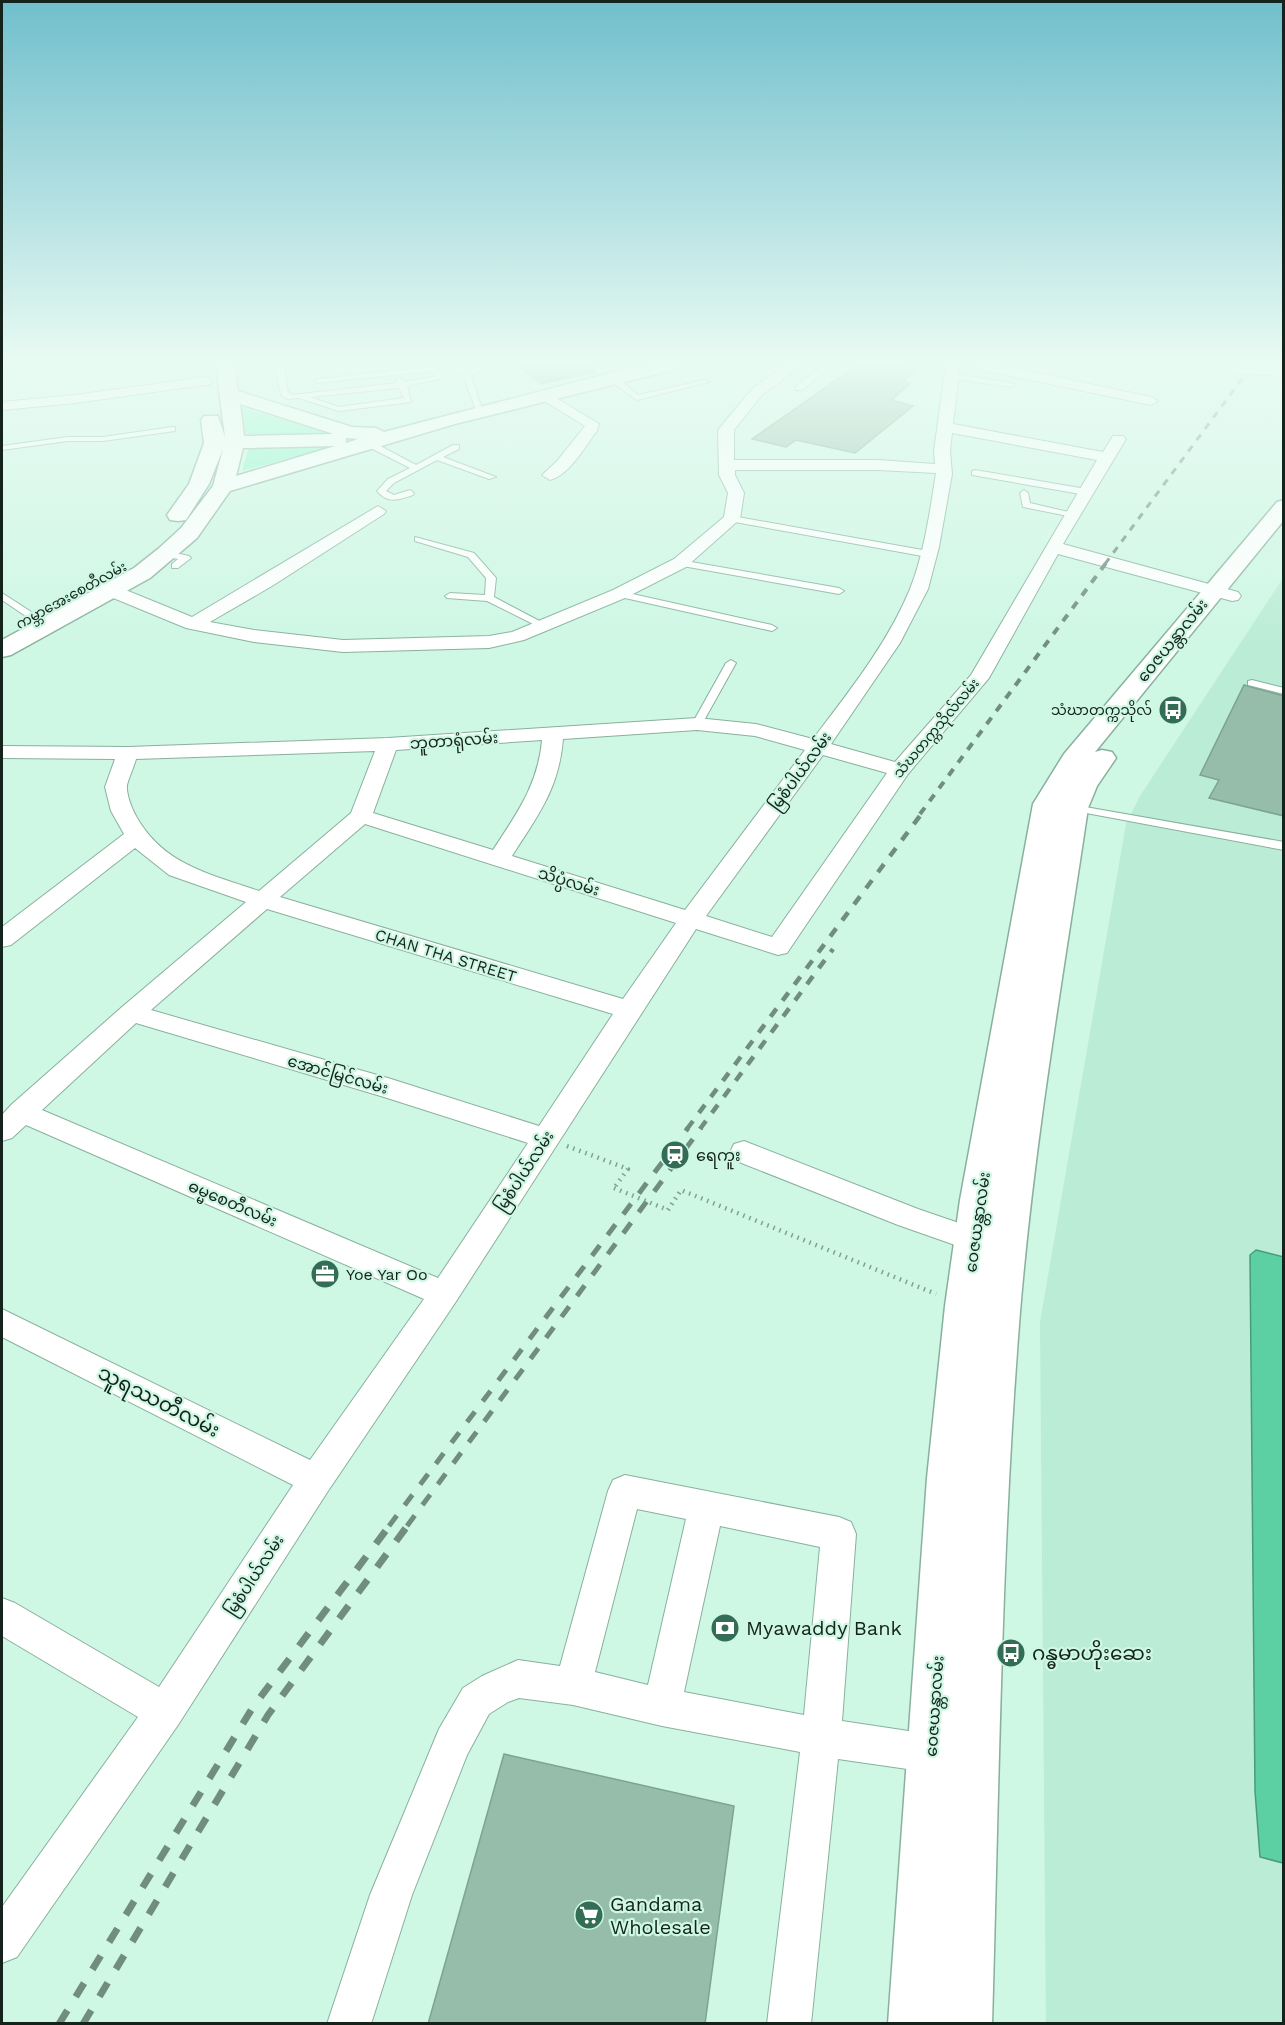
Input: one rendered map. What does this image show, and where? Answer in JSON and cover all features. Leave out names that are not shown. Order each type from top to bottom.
[{"type":"main road","name":"ကမ္ဘာအေးစေတီလမ်း","points":[[5,642],[103,588],[147,550],[166,532],[215,458]]},
{"type":"main road","points":[[224,458],[223,487],[312,458]]},
{"type":"main road","name":"ကမ္ဘာအေးစေတီလမ်း","points":[[5,642],[33,617],[171,560],[223,487]]},
{"type":"main road","name":"ဝေဇယန္တာလမ်း","points":[[916,2024],[953,1757],[982,1574],[1000,1311],[1023,1132],[1074,808],[1083,786],[1098,764],[1284,506]]},
{"type":"main road","name":"ဝေဇယန္တာလမ်း","points":[[964,2024],[953,1757],[949,1478],[965,1306],[979,1200],[1047,804],[1074,760],[1222,594],[1284,531]]},
{"type":"street","points":[[550,475],[567,458]]},
{"type":"street","points":[[103,588],[193,624],[254,636],[343,646],[489,642],[517,636],[544,626],[619,594],[680,563],[732,519],[736,494],[727,475],[727,458]]},
{"type":"street","name":"မြစံပါယ်လမ်း","points":[[2,1942],[165,1712],[316,1480],[444,1294],[691,919],[891,643],[919,589],[944,469],[943,458]]},
{"type":"street","name":"သံဃတက္ကသိုလ်လမ်း","points":[[778,947],[900,770],[979,678],[1072,514],[1107,458]]},
{"type":"street","points":[[727,465],[878,465],[944,469]]},
{"type":"street","points":[[193,624],[266,582],[378,511]]},
{"type":"street","points":[[1054,547],[1222,594]]},
{"type":"street","name":"ဘူတာရုံလမ်း","points":[[2,752],[128,753],[388,744],[697,723],[756,730],[900,770]]},
{"type":"street","points":[[499,859],[535,803],[550,765],[553,734]]},
{"type":"street","points":[[11,1121],[131,1012],[361,816],[388,744]]},
{"type":"street","name":"CHAN THA STREET","points":[[128,753],[116,787],[122,811],[136,836],[162,860],[177,870],[263,900],[629,1010]]},
{"type":"street","name":"သိပ္ပံလမ်း","points":[[361,816],[778,947]]},
{"type":"street","points":[[2,939],[136,836]]},
{"type":"street","name":"အောင်မြင်လမ်း","points":[[131,1012],[391,1089],[545,1138]]},
{"type":"street","name":"ဓမ္မစေတီလမ်း","points":[[11,1121],[444,1294]]},
{"type":"street","points":[[744,1152],[908,1217],[975,1240]]},
{"type":"street","name":"သူရဿတီလမ်း","points":[[2,1322],[316,1480]]},
{"type":"street","points":[[573,1686],[625,1491],[839,1534],[821,1737],[789,2024]]},
{"type":"street","points":[[662,1707],[706,1509]]},
{"type":"street","points":[[2,1616],[165,1712]]},
{"type":"street","points":[[349,2024],[391,1895],[453,1743],[476,1701],[518,1679],[573,1686],[662,1707],[821,1737],[953,1757]]},
{"type":"lane","points":[[400,458],[416,468]]},
{"type":"lane","points":[[410,492],[395,499],[387,498],[381,491],[391,481],[435,458]]},
{"type":"lane","points":[[437,458],[492,477]]},
{"type":"lane","points":[[975,472],[1086,492]]},
{"type":"lane","points":[[1024,493],[1026,505],[1072,514]]},
{"type":"lane","points":[[732,519],[928,554]]},
{"type":"lane","points":[[418,539],[471,555],[491,578],[489,598]]},
{"type":"lane","points":[[680,563],[839,591]]},
{"type":"lane","points":[[619,594],[772,628]]},
{"type":"lane","points":[[2,596],[33,617]]},
{"type":"lane","points":[[450,596],[489,598],[544,626]]},
{"type":"lane","points":[[697,723],[731,663]]},
{"type":"lane","points":[[1252,683],[1284,691]]},
{"type":"lane","points":[[1074,808],[1284,846]]},
{"type":"path","points":[[545,1138],[628,1169],[614,1188],[668,1210],[681,1190],[965,1306]]},
{"type":"shaded area","points":[[246,458],[287,458],[242,471]]},
{"type":"shaded area","points":[[1283,578],[1283,2023],[1046,2024],[1040,1322],[1126,824],[1140,796]]},
{"type":"shaded area","points":[[1256,1250],[1284,1257],[1283,1863],[1260,1857],[1255,1791],[1250,1255]]},
{"type":"building","points":[[1244,685],[1284,696],[1284,816],[1209,798],[1219,780],[1200,775]]},
{"type":"building","name":"Gandama Wholesale","points":[[504,1754],[734,1806],[705,2024],[428,2024]]},
{"type":"railway","points":[[1105,564],[1183,458]]},
{"type":"railway","points":[[920,814],[1106,563]]},
{"type":"railway","points":[[687,1129],[922,813]]},
{"type":"railway","points":[[700,1129],[833,949]]},
{"type":"railway","points":[[389,1526],[688,1128]]},
{"type":"railway","points":[[407,1526],[701,1128]]},
{"type":"railway","points":[[59,2024],[253,1707],[390,1525]]},
{"type":"railway","points":[[83,2024],[268,1715],[408,1525]]},
{"type":"place","name":"သံဃာတက္ကသိုလ်","points":[[1173,710]]},
{"type":"place","name":"ရေကူး","points":[[675,1155]]},
{"type":"place","name":"Yoe Yar Oo","points":[[325,1274]]},
{"type":"place","name":"Myawaddy Bank","points":[[725,1628]]},
{"type":"place","name":"ဂန္ဓမာဟိုးဆေး","points":[[1011,1653]]},
{"type":"place","name":"Gandama Wholesale","points":[[589,1915]]}]
